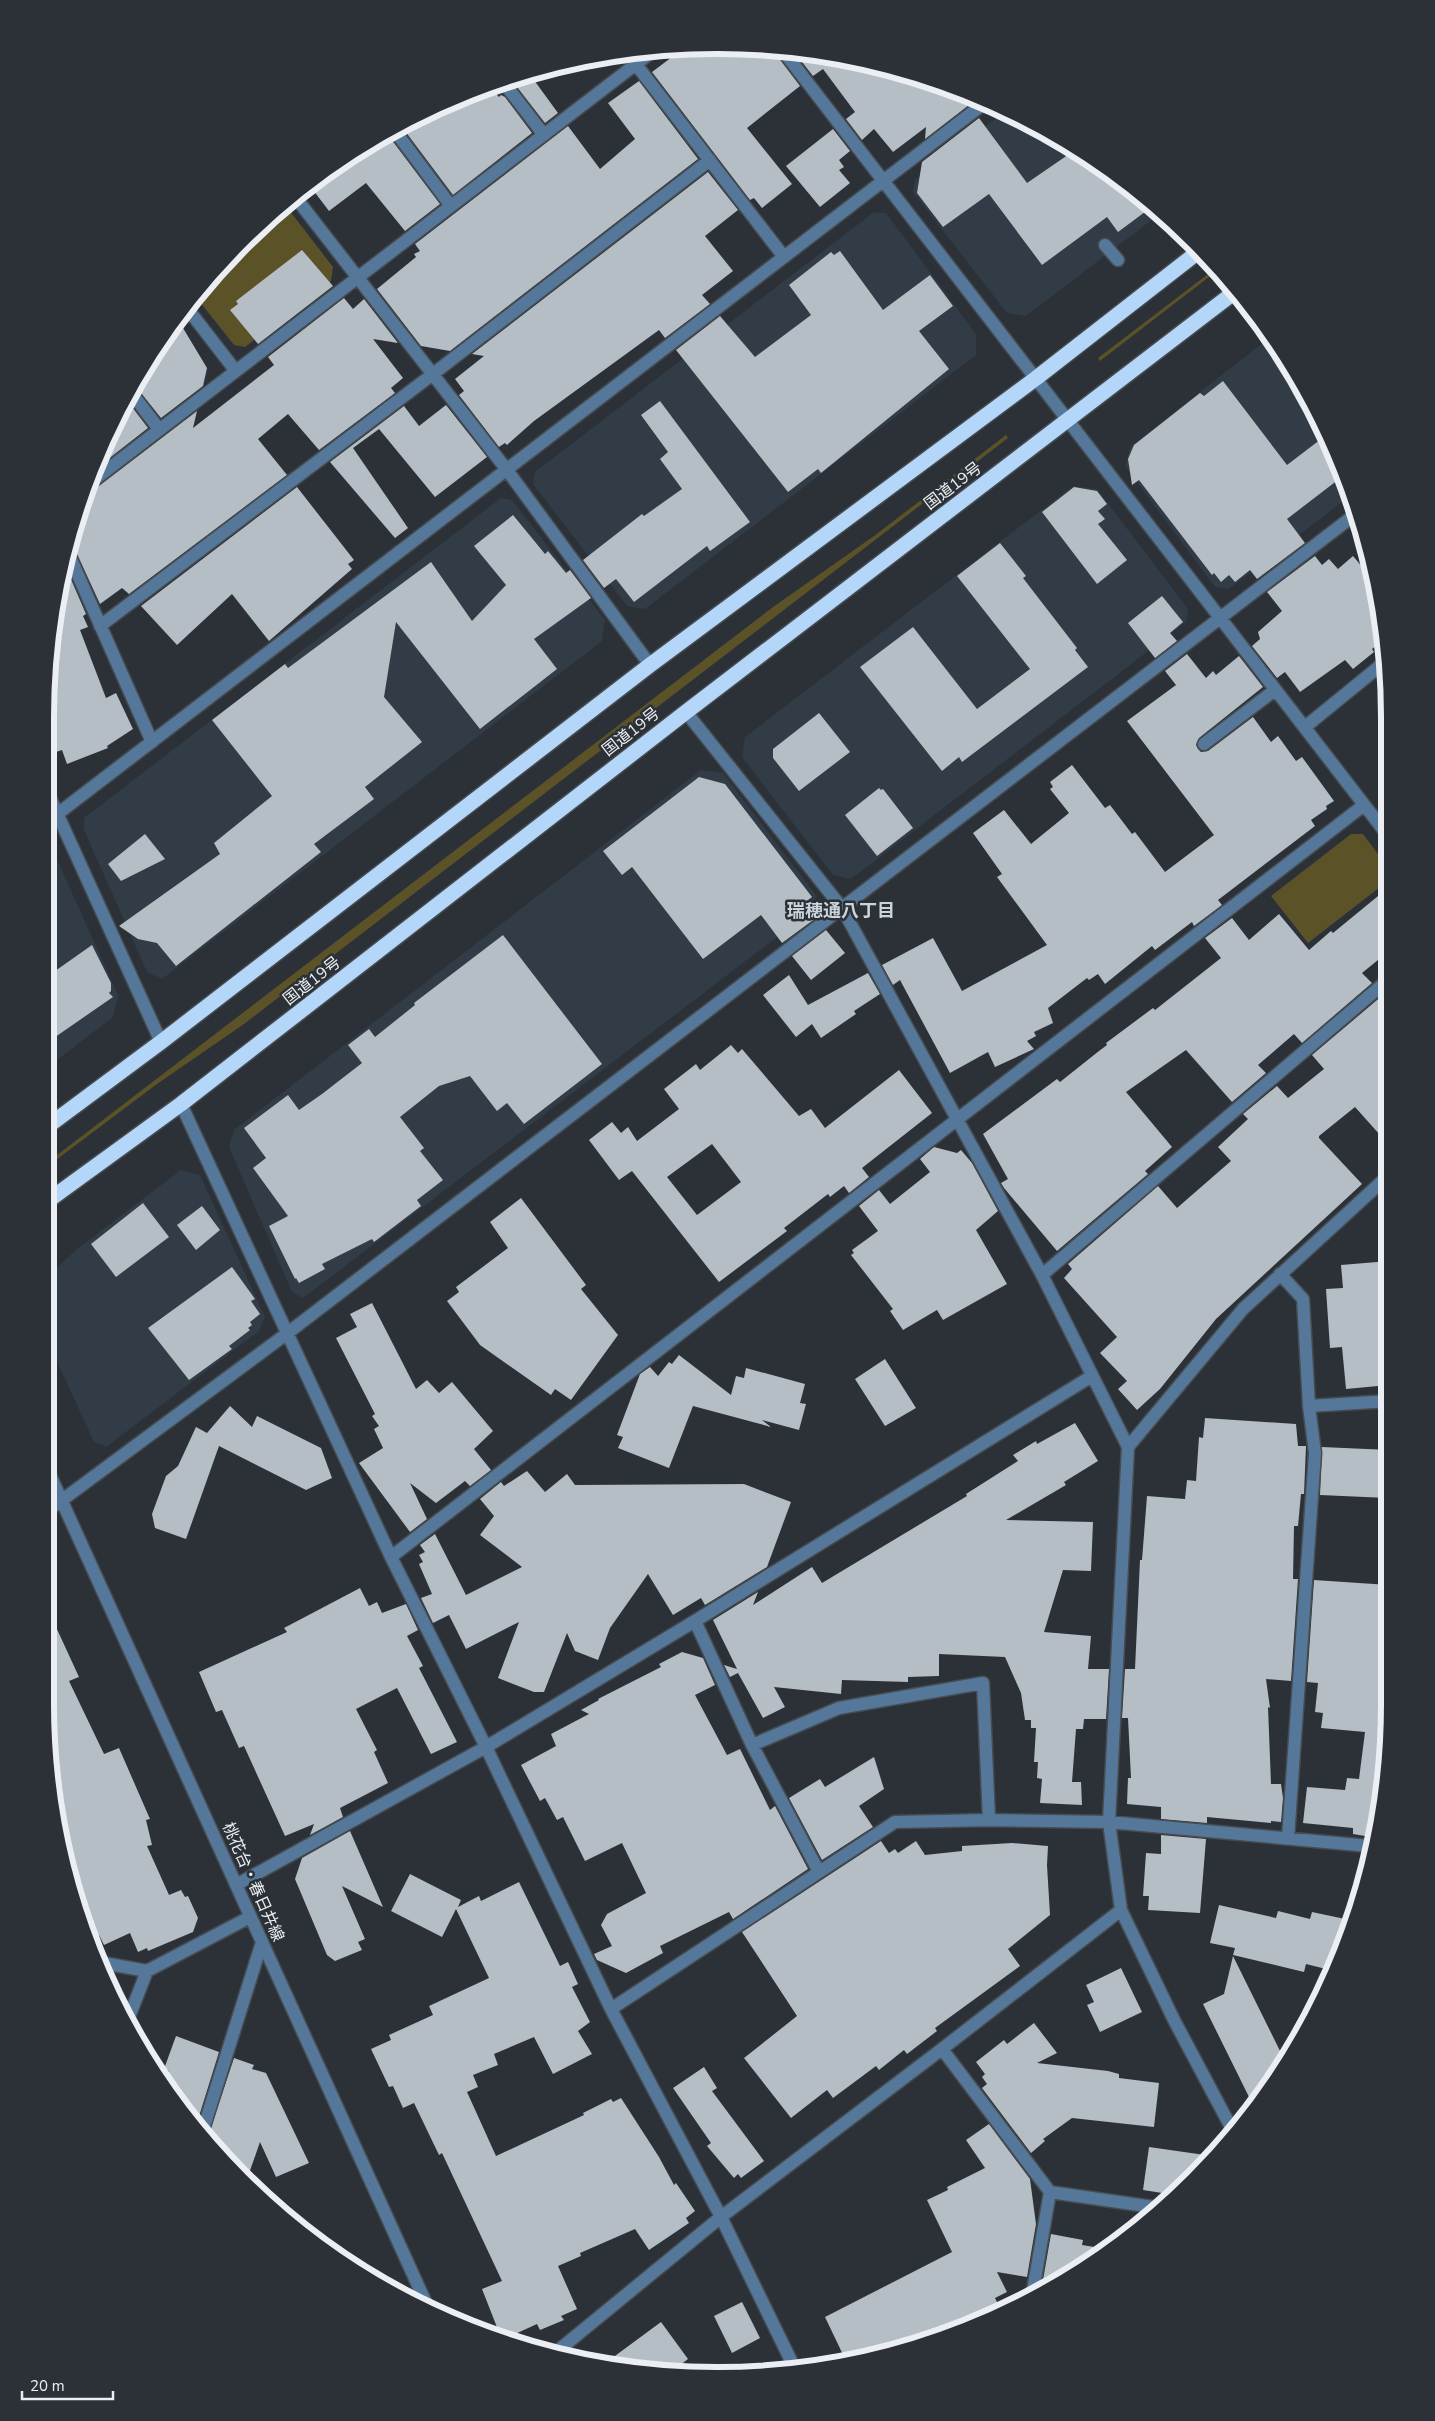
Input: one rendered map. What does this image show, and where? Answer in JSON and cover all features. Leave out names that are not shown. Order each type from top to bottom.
[{"type":"highway","points":[[54,1122],[162,1042],[650,664],[1035,379],[1194,255]]},
{"type":"highway","name":"国道19号","points":[[54,1196],[181,1104],[686,712],[1230,296]]},
{"type":"street","points":[[99,476],[645,58]]},
{"type":"street","points":[[788,58],[1381,828]]},
{"type":"street","points":[[632,59],[784,257]]},
{"type":"street","points":[[508,88],[544,135]]},
{"type":"street","points":[[54,816],[979,107]]},
{"type":"street","points":[[399,136],[452,206]]},
{"type":"street","points":[[100,626],[433,374],[710,160]]},
{"type":"street","points":[[299,202],[507,470],[650,664]]},
{"type":"street","points":[[1105,245],[1118,260]]},
{"type":"street","points":[[191,312],[235,370]]},
{"type":"street","points":[[136,399],[159,429]]},
{"type":"street","points":[[54,1506],[289,1332],[1350,518]]},
{"type":"street","points":[[72,563],[152,742]]},
{"type":"street","points":[[1306,728],[1379,667]]},
{"type":"street","points":[[1204,744],[1275,690]]},
{"type":"street","points":[[686,712],[842,908],[1042,1275],[1128,1447],[1109,1822],[1121,1910],[1174,2020],[1230,2125]]},
{"type":"street","points":[[391,1558],[1364,805]]},
{"type":"street","points":[[54,822],[162,1042]]},
{"type":"street","points":[[1042,1275],[1381,985]]},
{"type":"street","points":[[181,1104],[289,1332],[391,1558],[486,1747],[611,2009],[720,2216],[792,2363]]},
{"type":"street","points":[[1128,1447],[1243,1309],[1381,1181]]},
{"type":"street","points":[[1280,1274],[1303,1299],[1314,1462],[1288,1838]]},
{"type":"street","points":[[236,1885],[486,1747],[695,1621],[1092,1376]]},
{"type":"street","points":[[1309,1406],[1381,1401]]},
{"type":"street","name":"桃花台・春日井線","points":[[54,1484],[424,2299]]},
{"type":"street","points":[[695,1621],[752,1745],[819,1872]]},
{"type":"street","points":[[752,1745],[839,1708],[984,1684],[989,1820]]},
{"type":"street","points":[[611,2009],[895,1822],[989,1820],[1109,1822],[1365,1846]]},
{"type":"street","points":[[561,2348],[720,2216],[942,2049],[1121,1910]]},
{"type":"street","points":[[107,1964],[147,1971],[250,1917]]},
{"type":"street","points":[[205,2125],[262,1942]]},
{"type":"street","points":[[131,2013],[147,1971]]},
{"type":"street","points":[[942,2049],[1050,2192],[1151,2207]]},
{"type":"street","points":[[1034,2286],[1050,2192]]},
{"type":"shaded area","points":[[998,116],[1049,143],[1086,166],[1122,191],[1155,218],[1026,316],[1007,313],[913,192],[915,180]]},
{"type":"shaded area","points":[[289,210],[333,267],[331,281],[245,347],[234,345],[200,302],[248,248]]},
{"type":"shaded area","points":[[874,212],[886,213],[976,334],[976,355],[645,609],[627,606],[533,484],[535,472]]},
{"type":"shaded area","points":[[1210,273],[1212,275],[1100,361],[1098,358]]},
{"type":"shaded area","points":[[1264,342],[1313,424],[1331,463],[1345,500],[1229,589],[1215,587],[1125,466],[1131,446]]},
{"type":"shaded area","points":[[1006,435],[1008,438],[244,1024],[157,1084],[54,1161],[54,1157],[773,607],[874,536]]},
{"type":"shaded area","points":[[1073,486],[1097,489],[1188,609],[1186,622],[851,879],[833,875],[742,757],[745,737]]},
{"type":"shaded area","points":[[501,498],[512,500],[605,620],[602,641],[162,979],[147,972],[84,830],[84,818]]},
{"type":"shaded area","points":[[701,770],[723,773],[816,895],[814,909],[303,1298],[292,1292],[229,1147],[234,1130]]},
{"type":"shaded area","points":[[1351,834],[1363,834],[1381,858],[1381,886],[1308,943],[1271,896]]},
{"type":"shaded area","points":[[54,853],[118,995],[113,1017],[54,1062]]},
{"type":"shaded area","points":[[181,1170],[200,1175],[265,1317],[259,1331],[106,1447],[94,1442],[54,1355],[54,1270],[77,1249]]},
{"type":"building","points":[[718,54],[778,57],[800,86],[747,128],[792,184],[762,208],[754,198],[750,200],[652,72],[675,55]]},
{"type":"building","points":[[799,59],[889,76],[931,89],[967,102],[969,105],[925,139],[926,127],[893,152],[874,129],[862,140],[846,119],[855,112],[823,69],[813,76]]},
{"type":"building","points":[[534,80],[558,113],[545,123],[517,87]]},
{"type":"building","points":[[639,81],[698,159],[450,351],[421,346],[377,289],[416,257],[414,254],[420,251],[415,244],[568,126],[600,169],[635,139],[608,103]]},
{"type":"building","points":[[495,92],[499,97],[501,95],[505,97],[532,133],[453,195],[406,132],[463,104]]},
{"type":"building","points":[[979,118],[1027,183],[1068,155],[1122,191],[1146,211],[1118,232],[1107,217],[1042,265],[989,194],[943,227],[917,193],[922,162]]},
{"type":"building","points":[[833,129],[850,151],[839,160],[844,167],[839,170],[850,183],[820,207],[786,166]]},
{"type":"building","points":[[392,140],[440,204],[405,231],[366,183],[329,211],[314,191]]},
{"type":"building","points":[[708,172],[738,210],[705,236],[733,271],[702,295],[710,304],[665,338],[659,330],[534,421],[507,445],[505,443],[499,447],[459,395],[464,391],[455,379],[484,356],[472,354]]},
{"type":"building","points":[[302,250],[333,286],[258,344],[230,310],[238,304],[236,301]]},
{"type":"building","points":[[840,251],[883,310],[930,275],[953,306],[919,331],[949,369],[821,473],[818,469],[788,492],[676,350],[720,316],[755,357],[811,315],[789,285],[831,252],[834,255]]},
{"type":"building","points":[[344,298],[353,309],[364,299],[398,343],[373,339],[403,378],[391,388],[395,393],[319,450],[288,414],[258,439],[287,475],[129,594],[122,588],[100,604],[75,552],[94,489],[197,411],[193,428],[274,365],[268,357]]},
{"type":"building","points":[[183,328],[207,368],[203,386],[161,418],[140,392],[166,349],[178,332]]},
{"type":"building","points":[[1223,381],[1287,465],[1320,440],[1337,480],[1287,519],[1305,543],[1257,579],[1250,570],[1235,582],[1229,575],[1221,582],[1214,573],[1212,575],[1139,480],[1132,485],[1128,459],[1134,445],[1200,393],[1204,396]]},
{"type":"building","points":[[660,401],[750,522],[710,551],[707,546],[634,602],[616,579],[604,588],[583,560],[642,514],[644,516],[682,489],[660,459],[668,452],[641,415]]},
{"type":"building","points":[[446,405],[487,457],[435,497],[379,429],[353,448],[408,528],[395,538],[330,462],[404,406],[419,426]]},
{"type":"building","points":[[132,407],[148,428],[104,462]]},
{"type":"building","points":[[297,487],[354,560],[348,564],[352,569],[269,641],[232,594],[177,645],[141,606]]},
{"type":"building","points":[[1074,487],[1097,491],[1107,504],[1098,511],[1105,519],[1098,524],[1127,560],[1097,584],[1042,512]]},
{"type":"building","points":[[513,515],[545,554],[548,551],[566,573],[570,570],[591,598],[534,639],[557,669],[480,729],[396,622],[384,697],[422,742],[365,787],[374,799],[314,844],[321,852],[176,966],[157,943],[138,939],[119,926],[220,854],[214,843],[272,796],[212,720],[285,664],[288,668],[431,562],[472,621],[506,585],[474,546]]},
{"type":"building","points":[[1000,543],[1026,576],[1023,578],[1077,648],[1075,650],[1088,667],[962,762],[959,757],[942,771],[860,667],[913,627],[977,709],[1030,669],[957,576]]},
{"type":"building","points":[[1315,556],[1322,565],[1329,559],[1338,569],[1353,556],[1364,569],[1376,631],[1377,645],[1372,649],[1374,652],[1353,669],[1345,660],[1300,692],[1285,672],[1277,678],[1252,646],[1260,639],[1258,632],[1282,611],[1267,592]]},
{"type":"building","points":[[70,576],[86,614],[83,616],[88,627],[80,630],[106,698],[116,693],[133,729],[107,746],[108,748],[67,764],[62,750],[56,752],[54,747],[55,674],[59,631]]},
{"type":"building","points":[[1162,596],[1183,622],[1170,633],[1177,641],[1155,658],[1128,623]]},
{"type":"building","points":[[1187,654],[1206,678],[1213,671],[1216,675],[1239,656],[1263,687],[1199,738],[1196,745],[1201,752],[1208,751],[1253,717],[1271,742],[1278,736],[1296,761],[1302,757],[1334,801],[1326,806],[1327,809],[1311,820],[1315,826],[1218,900],[1222,905],[1194,926],[1192,922],[1155,950],[1152,946],[1105,984],[1098,974],[1089,980],[1087,978],[1048,1008],[1053,1023],[1034,1032],[1036,1036],[1027,1041],[1034,1049],[995,1067],[988,1052],[950,1073],[900,980],[893,985],[882,965],[933,938],[962,991],[1047,945],[997,877],[1002,874],[973,833],[1004,810],[1031,844],[1069,813],[1050,789],[1053,787],[1050,782],[1072,765],[1105,808],[1110,805],[1132,834],[1135,832],[1165,872],[1214,835],[1127,721],[1176,685],[1165,671]]},
{"type":"building","points":[[819,713],[850,752],[799,791],[773,758],[773,749]]},
{"type":"building","points":[[699,777],[725,784],[812,897],[804,903],[816,918],[782,943],[761,915],[703,959],[632,867],[622,875],[603,851]]},
{"type":"building","points":[[879,788],[883,789],[913,828],[877,856],[845,815]]},
{"type":"building","points":[[145,834],[165,859],[121,881],[108,864]]},
{"type":"building","points":[[1381,894],[1381,958],[1362,973],[1372,983],[1302,1043],[1294,1034],[1258,1065],[1266,1073],[1232,1102],[1186,1050],[1126,1092],[1172,1147],[1145,1171],[1148,1174],[1057,1251],[1004,1188],[1001,1183],[1008,1179],[983,1134],[1057,1079],[1060,1082],[1107,1045],[1106,1043],[1153,1008],[1155,1010],[1221,958],[1205,938],[1232,918],[1249,940],[1279,914],[1309,950],[1331,931],[1333,933]]},
{"type":"building","points":[[826,930],[845,953],[811,980],[792,956]]},
{"type":"building","points":[[503,935],[602,1064],[524,1124],[507,1103],[497,1111],[470,1076],[439,1086],[400,1117],[424,1148],[420,1151],[443,1180],[417,1200],[421,1206],[374,1242],[372,1239],[322,1264],[325,1269],[299,1283],[295,1279],[269,1226],[288,1216],[253,1168],[266,1158],[244,1128],[288,1095],[299,1110],[322,1094],[362,1063],[348,1045],[369,1029],[375,1037],[415,1005],[414,1003]]},
{"type":"building","points":[[92,945],[111,983],[111,991],[109,993],[113,997],[54,1038],[54,972]]},
{"type":"building","points":[[868,973],[880,994],[854,1011],[856,1014],[821,1038],[812,1024],[796,1037],[763,995],[789,975],[808,1005]]},
{"type":"building","points":[[1381,997],[1381,1136],[1355,1107],[1319,1136],[1362,1184],[1216,1319],[1160,1389],[1137,1410],[1118,1389],[1127,1381],[1100,1353],[1117,1337],[1064,1278],[1072,1269],[1068,1264],[1158,1186],[1177,1208],[1231,1161],[1218,1147],[1248,1119],[1243,1114],[1277,1086],[1288,1098],[1324,1069],[1312,1055]]},
{"type":"building","points":[[731,1045],[738,1053],[742,1049],[799,1116],[811,1109],[825,1128],[899,1070],[932,1113],[862,1168],[869,1177],[849,1193],[844,1186],[830,1197],[828,1194],[784,1228],[787,1231],[719,1282],[632,1171],[619,1180],[589,1140],[612,1122],[621,1133],[628,1127],[637,1141],[679,1109],[664,1089],[696,1064],[700,1070]],"holes":[[[712,1144],[741,1182],[697,1215],[667,1177]]]},
{"type":"building","points":[[934,1147],[957,1153],[961,1150],[972,1163],[998,1211],[976,1230],[1007,1284],[943,1320],[937,1310],[903,1330],[890,1311],[893,1309],[851,1255],[854,1253],[852,1250],[878,1231],[859,1206],[879,1190],[890,1204],[930,1172],[920,1159]]},
{"type":"building","points":[[521,1198],[586,1285],[581,1289],[618,1335],[571,1400],[555,1389],[551,1395],[480,1345],[447,1301],[459,1292],[456,1287],[508,1248],[490,1222]]},
{"type":"building","points":[[143,1203],[169,1237],[116,1277],[91,1244]]},
{"type":"building","points":[[202,1206],[220,1230],[196,1250],[177,1225]]},
{"type":"building","points":[[1381,1262],[1381,1386],[1346,1389],[1342,1347],[1330,1348],[1326,1289],[1343,1288],[1341,1265]]},
{"type":"building","points":[[232,1267],[255,1299],[251,1301],[260,1314],[250,1322],[252,1325],[248,1328],[250,1330],[229,1346],[232,1349],[189,1380],[148,1328]]},
{"type":"building","points":[[372,1303],[416,1389],[427,1380],[439,1393],[452,1382],[493,1431],[474,1449],[491,1470],[470,1486],[465,1481],[436,1503],[410,1483],[427,1519],[410,1532],[359,1463],[383,1448],[374,1429],[379,1426],[372,1416],[375,1414],[336,1338],[357,1327],[350,1314]]},
{"type":"building","points":[[679,1355],[731,1395],[736,1376],[744,1378],[746,1368],[805,1384],[800,1403],[806,1404],[799,1430],[762,1420],[771,1427],[693,1406],[669,1468],[618,1448],[623,1437],[617,1435],[640,1374],[650,1367],[658,1376],[669,1362],[672,1364]]},
{"type":"building","points":[[885,1359],[916,1408],[885,1426],[855,1379]]},
{"type":"building","points":[[230,1406],[252,1427],[257,1416],[321,1448],[332,1478],[306,1490],[219,1446],[186,1539],[155,1528],[152,1514],[166,1476],[178,1466],[196,1427],[207,1433]]},
{"type":"building","points":[[1205,1418],[1296,1424],[1298,1446],[1306,1446],[1304,1494],[1301,1494],[1298,1526],[1294,1526],[1293,1579],[1298,1579],[1291,1681],[1266,1679],[1270,1708],[1268,1707],[1271,1784],[1281,1784],[1283,1798],[1281,1822],[1271,1821],[1271,1823],[1207,1817],[1207,1823],[1161,1819],[1161,1807],[1127,1804],[1128,1778],[1131,1778],[1128,1718],[1122,1718],[1125,1669],[1135,1669],[1140,1560],[1142,1560],[1147,1496],[1185,1499],[1187,1480],[1196,1481],[1199,1437],[1203,1438]]},
{"type":"building","points":[[1075,1423],[1098,1461],[1064,1482],[1066,1485],[1006,1520],[1093,1522],[1091,1571],[1063,1570],[1044,1632],[1091,1636],[1088,1669],[1109,1669],[1106,1719],[1084,1719],[1083,1729],[1076,1729],[1072,1782],[1081,1782],[1082,1805],[1040,1803],[1042,1779],[1037,1778],[1038,1762],[1034,1762],[1036,1728],[1031,1728],[1031,1720],[1025,1720],[1021,1693],[1005,1657],[939,1654],[939,1676],[908,1677],[908,1682],[842,1680],[841,1694],[774,1687],[785,1707],[763,1718],[738,1673],[730,1677],[724,1665],[737,1669],[713,1620],[758,1592],[753,1605],[812,1567],[822,1583],[967,1496],[966,1494],[1018,1461],[1013,1455],[1036,1441],[1037,1444]]},
{"type":"building","points":[[1322,1447],[1381,1450],[1381,1498],[1320,1495]]},
{"type":"building","points":[[527,1471],[545,1492],[567,1474],[575,1485],[744,1484],[791,1502],[767,1567],[705,1605],[701,1598],[673,1615],[648,1574],[610,1628],[598,1660],[575,1651],[567,1633],[544,1692],[534,1692],[498,1678],[519,1622],[466,1649],[449,1615],[433,1623],[421,1598],[432,1594],[419,1564],[423,1562],[419,1555],[425,1552],[420,1545],[435,1534],[466,1595],[522,1567],[480,1535],[494,1516],[480,1499],[501,1482],[504,1486]]},
{"type":"building","points":[[1314,1580],[1381,1584],[1380,1747],[1376,1790],[1367,1836],[1353,1834],[1353,1828],[1303,1823],[1307,1787],[1345,1790],[1347,1778],[1359,1779],[1365,1732],[1321,1728],[1323,1713],[1315,1712],[1318,1683],[1307,1682]]},
{"type":"building","points":[[360,1588],[369,1606],[377,1602],[382,1613],[406,1604],[418,1630],[407,1636],[423,1666],[419,1668],[457,1742],[431,1754],[397,1688],[356,1709],[377,1750],[374,1752],[388,1783],[340,1808],[343,1817],[310,1835],[314,1824],[285,1836],[244,1746],[239,1748],[222,1710],[216,1712],[199,1672],[287,1632],[284,1628]]},
{"type":"building","points":[[54,1623],[79,1677],[69,1681],[104,1754],[119,1748],[150,1819],[146,1820],[152,1845],[147,1846],[169,1895],[181,1890],[185,1897],[188,1896],[198,1918],[193,1932],[148,1951],[147,1948],[138,1952],[130,1933],[104,1945],[99,1935],[96,1936],[76,1875],[59,1790],[55,1747]]},
{"type":"building","points":[[682,1652],[703,1658],[715,1685],[695,1695],[727,1755],[740,1749],[770,1810],[775,1806],[808,1869],[733,1919],[729,1912],[660,1946],[663,1953],[626,1973],[597,1960],[594,1954],[612,1946],[601,1925],[607,1914],[646,1893],[622,1843],[585,1861],[563,1817],[557,1820],[545,1798],[540,1801],[521,1765],[556,1746],[551,1734],[589,1714],[581,1710],[598,1699],[661,1667],[659,1664]]},
{"type":"building","points":[[874,1757],[884,1789],[859,1806],[873,1827],[822,1860],[789,1798],[820,1779],[825,1787]]},
{"type":"building","points":[[350,1831],[383,1907],[342,1886],[365,1939],[358,1942],[362,1950],[335,1961],[327,1955],[295,1879],[302,1858]]},
{"type":"building","points":[[1161,1835],[1206,1839],[1200,1913],[1148,1910],[1149,1896],[1143,1896],[1146,1853],[1161,1854]]},
{"type":"building","points":[[881,1841],[889,1853],[895,1849],[898,1853],[916,1841],[925,1855],[962,1851],[962,1846],[1012,1843],[1048,1846],[1047,1865],[1050,1915],[1008,1949],[1020,1966],[935,2028],[937,2031],[907,2054],[904,2050],[879,2070],[876,2066],[833,2098],[827,2090],[791,2118],[744,2058],[797,2016],[742,1932]]},
{"type":"building","points":[[410,1874],[461,1900],[458,1907],[479,1896],[481,1901],[519,1882],[560,1966],[568,1962],[578,1984],[572,1987],[590,2022],[578,2031],[592,2054],[553,2074],[534,2037],[494,2054],[498,2065],[473,2075],[478,2087],[467,2092],[496,2156],[584,2115],[583,2113],[611,2099],[613,2102],[621,2098],[659,2157],[674,2185],[676,2183],[695,2211],[686,2218],[689,2223],[649,2250],[635,2229],[580,2253],[581,2256],[558,2266],[577,2309],[561,2316],[564,2320],[540,2330],[537,2324],[513,2335],[498,2330],[482,2289],[502,2281],[442,2153],[439,2155],[414,2103],[403,2108],[393,2086],[389,2087],[371,2049],[391,2040],[389,2035],[433,2015],[429,2006],[489,1978],[456,1909],[442,1937],[391,1911]]},
{"type":"building","points":[[1219,1905],[1276,1918],[1278,1911],[1310,1919],[1312,1912],[1345,1919],[1326,1969],[1306,1964],[1304,1972],[1233,1955],[1235,1948],[1210,1943]]},
{"type":"building","points":[[1233,1956],[1281,2053],[1250,2099],[1203,2004],[1224,1994]]},
{"type":"building","points":[[1121,1968],[1142,2012],[1100,2032],[1087,2005],[1094,2002],[1086,1985]]},
{"type":"building","points":[[1034,2023],[1057,2053],[1037,2063],[1108,2071],[1119,2074],[1119,2078],[1159,2083],[1154,2127],[1072,2118],[1043,2139],[1045,2141],[1031,2153],[982,2088],[987,2084],[982,2077],[985,2074],[976,2062],[1004,2040],[1007,2044]]},
{"type":"building","points":[[176,2036],[219,2052],[199,2117],[167,2074],[169,2071],[164,2069]]},
{"type":"building","points":[[234,2058],[254,2065],[252,2069],[266,2073],[309,2163],[276,2177],[260,2142],[249,2174],[210,2131]]},
{"type":"building","points":[[704,2067],[717,2088],[712,2091],[764,2161],[741,2178],[738,2174],[734,2178],[707,2146],[711,2143],[673,2088]]},
{"type":"building","points":[[989,2124],[1030,2179],[1036,2224],[1027,2277],[997,2272],[1007,2292],[995,2298],[998,2305],[931,2332],[889,2345],[843,2355],[825,2317],[952,2252],[927,2200],[948,2190],[947,2187],[985,2168],[966,2140]]},
{"type":"building","points":[[1149,2147],[1204,2155],[1165,2193],[1143,2190]]},
{"type":"building","points":[[1051,2234],[1083,2240],[1082,2245],[1097,2247],[1049,2278],[1043,2280]]},
{"type":"building","points":[[742,2302],[760,2338],[732,2353],[714,2316]]},
{"type":"building","points":[[661,2322],[688,2359],[679,2366],[612,2358]]},
{"type":"district","name":"瑞穂通八丁目","points":[[841,911]]}]
